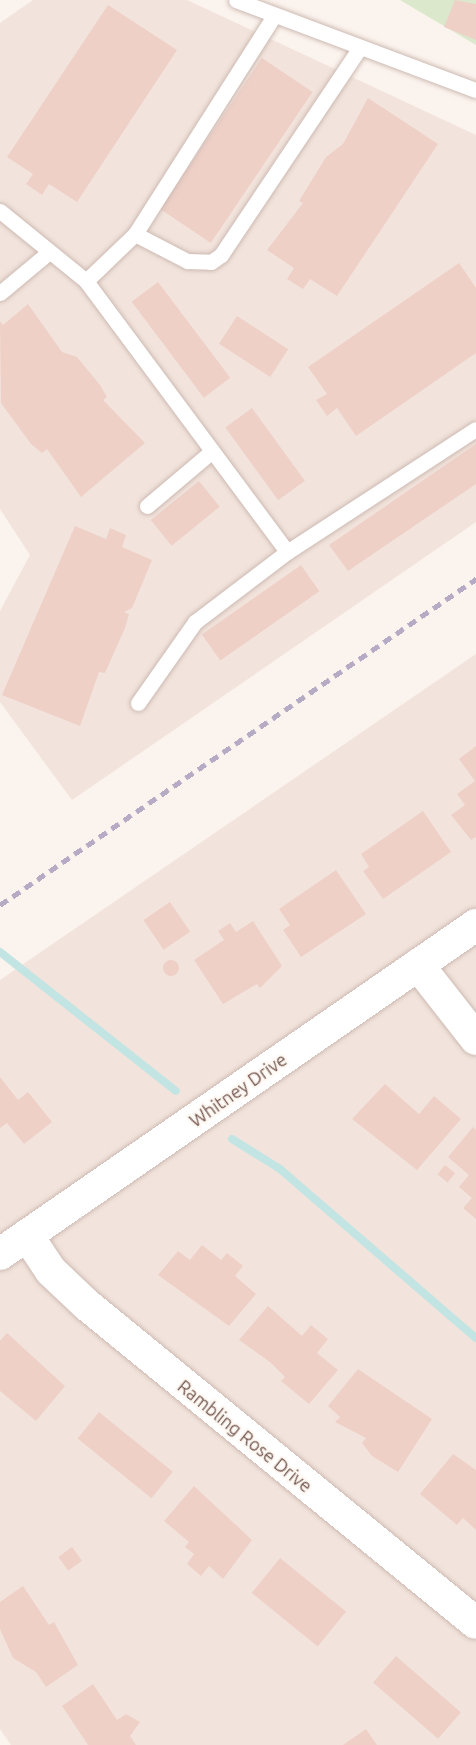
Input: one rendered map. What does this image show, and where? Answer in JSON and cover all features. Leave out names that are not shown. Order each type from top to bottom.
[{"type":"street","name":"Whitney Drive","points":[[0,1254],[476,925]]},
{"type":"street","points":[[418,965],[476,1039]]},
{"type":"street","name":"Rambling Rose Drive","points":[[27,1235],[51,1270],[87,1305],[476,1623]]},
{"type":"lane","points":[[236,0],[359,49],[476,90]]},
{"type":"lane","points":[[86,281],[135,234],[274,16]]},
{"type":"lane","points":[[135,234],[187,261],[210,262],[221,255],[359,49]]},
{"type":"lane","points":[[0,211],[48,253],[86,281],[287,552]]},
{"type":"lane","points":[[0,293],[48,253]]},
{"type":"lane","points":[[138,703],[195,622],[287,552],[476,429]]},
{"type":"lane","points":[[147,506],[211,452]]},
{"type":"shaded area","points":[[33,0],[187,0],[476,135],[476,522],[72,800],[0,702],[0,611],[30,555],[0,509],[0,23]]},
{"type":"shaded area","points":[[476,654],[476,1745],[11,1745],[0,1729],[0,980]]},
{"type":"green space","points":[[400,0],[476,0],[476,45]]},
{"type":"building","points":[[455,0],[476,4],[476,40],[444,27]]},
{"type":"building","points":[[108,5],[177,50],[77,202],[49,184],[42,195],[26,184],[33,174],[7,157]]},
{"type":"building","points":[[262,58],[313,92],[211,243],[160,209]]},
{"type":"building","points":[[368,98],[438,144],[337,296],[310,279],[303,289],[287,279],[294,268],[267,250],[303,203],[299,201],[326,157],[343,144]]},
{"type":"building","points":[[459,263],[476,288],[476,353],[356,436],[337,408],[327,416],[316,400],[327,394],[308,367]]},
{"type":"building","points":[[158,282],[230,378],[204,398],[132,302]]},
{"type":"building","points":[[28,304],[62,352],[77,357],[100,385],[107,397],[103,400],[145,443],[81,497],[47,449],[42,453],[31,444],[1,403],[0,321],[3,325]]},
{"type":"building","points":[[237,316],[288,349],[270,377],[219,344]]},
{"type":"building","points":[[252,408],[305,481],[278,500],[225,427]]},
{"type":"building","points":[[476,444],[476,484],[348,571],[329,545]]},
{"type":"building","points":[[199,481],[220,507],[172,546],[151,520]]},
{"type":"building","points":[[75,526],[106,539],[110,528],[126,535],[122,547],[152,560],[132,608],[124,612],[129,614],[125,628],[105,673],[99,672],[80,726],[2,695]]},
{"type":"building","points":[[301,565],[319,591],[220,661],[202,634]]},
{"type":"building","points":[[476,746],[476,837],[471,840],[451,815],[465,805],[457,794],[475,781],[459,759]]},
{"type":"building","points":[[423,811],[451,852],[383,899],[363,871],[369,867],[361,854]]},
{"type":"building","points":[[336,870],[366,914],[301,957],[283,930],[290,925],[279,909]]},
{"type":"building","points":[[170,902],[190,932],[164,950],[143,920]]},
{"type":"building","points":[[253,921],[282,966],[260,988],[257,984],[223,1004],[194,960],[224,940],[218,931],[230,923],[236,932]]},
{"type":"building","points":[[168,960],[174,960],[179,968],[177,974],[168,976],[163,971],[163,965]]},
{"type":"building","points":[[0,1077],[18,1100],[28,1092],[52,1122],[24,1144],[7,1123],[0,1128]]},
{"type":"building","points":[[385,1084],[419,1114],[434,1096],[461,1119],[417,1170],[352,1119]]},
{"type":"building","points":[[473,1127],[476,1130],[476,1219],[463,1208],[472,1198],[459,1187],[469,1175],[448,1157]]},
{"type":"building","points":[[445,1165],[455,1173],[448,1183],[437,1174]]},
{"type":"building","points":[[202,1245],[221,1260],[227,1253],[243,1266],[235,1276],[256,1294],[229,1326],[158,1275],[178,1251],[190,1260]]},
{"type":"building","points":[[268,1306],[302,1336],[311,1325],[328,1339],[317,1353],[338,1370],[309,1404],[281,1381],[285,1377],[270,1362],[239,1340]]},
{"type":"building","points":[[7,1333],[65,1386],[36,1421],[0,1391],[0,1341]]},
{"type":"building","points":[[358,1369],[432,1419],[398,1472],[372,1456],[362,1443],[366,1438],[335,1422],[340,1417],[328,1406]]},
{"type":"building","points":[[99,1412],[173,1472],[151,1498],[78,1438]]},
{"type":"building","points":[[453,1454],[476,1470],[476,1530],[463,1518],[457,1525],[420,1494]]},
{"type":"building","points":[[194,1486],[252,1540],[223,1579],[209,1566],[201,1576],[187,1564],[194,1554],[185,1547],[189,1542],[164,1521]]},
{"type":"building","points":[[72,1547],[82,1561],[68,1571],[58,1557]]},
{"type":"building","points":[[280,1558],[346,1611],[318,1646],[252,1593]]},
{"type":"building","points":[[23,1586],[49,1625],[54,1622],[78,1665],[46,1687],[36,1672],[13,1658],[0,1629],[0,1602]]},
{"type":"building","points":[[396,1656],[461,1712],[438,1739],[373,1682]]},
{"type":"building","points":[[93,1684],[117,1720],[126,1714],[140,1722],[130,1736],[136,1745],[88,1745],[62,1706]]},
{"type":"building","points":[[366,1729],[377,1745],[343,1745]]},
{"type":"waterway","points":[[0,952],[176,1091]]},
{"type":"waterway","points":[[232,1139],[280,1169],[476,1338]]},
{"type":"railway","points":[[0,905],[476,579]]}]
